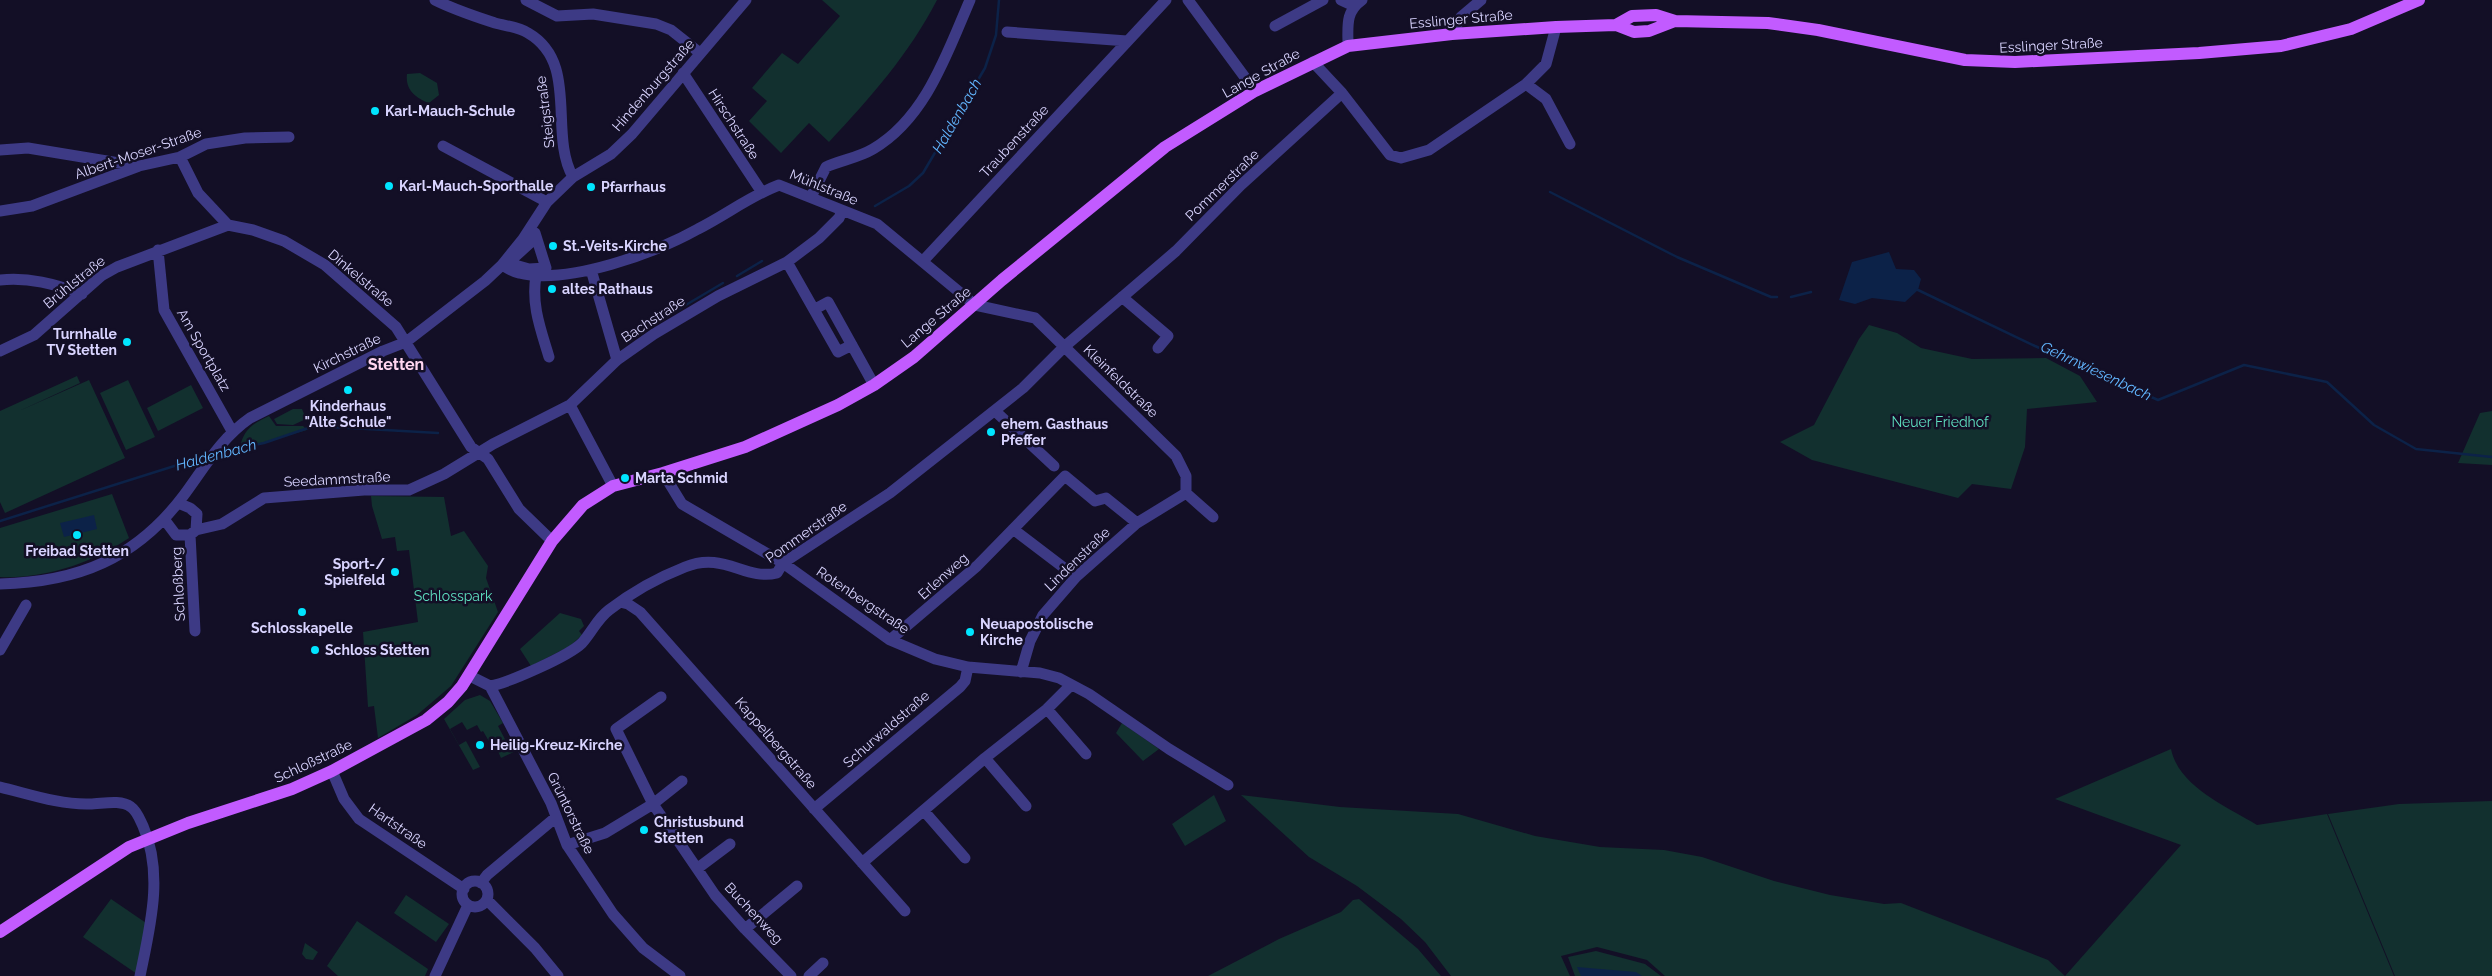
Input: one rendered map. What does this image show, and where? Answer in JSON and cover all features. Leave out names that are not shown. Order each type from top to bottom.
[{"type":"main road","name":"Esslinger Straße","points":[[1313,62],[1348,46],[1452,34],[1616,25],[1632,16],[1656,15],[1678,21],[1768,23],[1818,30],[1965,60],[2015,62],[2207,53],[2282,46],[2344,31],[2419,0]]},
{"type":"main road","name":"Lange Straße","points":[[552,541],[584,505],[613,486],[663,473],[745,447],[838,406],[874,385],[914,357],[1002,280],[1165,147],[1255,91],[1313,62]]},
{"type":"main road","name":"Schloßstraße","points":[[0,932],[112,857],[148,838],[292,789],[332,771],[426,720],[448,702],[470,676],[552,541]]},
{"type":"street","name":"Steigstraße","points":[[435,0],[458,12],[526,31],[541,41],[555,69],[562,104],[565,153],[573,177]]},
{"type":"street","points":[[526,0],[557,16],[593,14],[656,24],[671,30],[700,53]]},
{"type":"street","name":"Hindenburgstraße","points":[[573,177],[610,154],[632,134],[746,0]]},
{"type":"street","points":[[811,197],[826,167],[872,150],[888,138],[926,96],[970,0]]},
{"type":"street","name":"Traubenstraße","points":[[923,261],[1166,0]]},
{"type":"street","points":[[1188,0],[1255,91]]},
{"type":"street","points":[[1275,26],[1323,0]]},
{"type":"street","points":[[1341,0],[1358,3],[1347,18],[1348,46]]},
{"type":"street","points":[[1452,34],[1461,17],[1481,0]]},
{"type":"street","points":[[1313,62],[1342,93],[1390,155],[1401,158],[1429,150],[1526,84],[1546,64],[1556,27]]},
{"type":"street","points":[[1007,32],[1126,41]]},
{"type":"street","name":"Hirschstraße","points":[[683,74],[761,192]]},
{"type":"street","points":[[1526,84],[1546,99],[1570,144]]},
{"type":"street","name":"Pommerstraße","points":[[490,686],[501,684],[560,657],[582,643],[596,622],[636,590],[686,566],[713,560],[767,576],[777,573],[783,563],[890,493],[1023,388],[1064,347],[1176,251],[1241,185],[1342,93]]},
{"type":"street","name":"Albert-Moser-Straße","points":[[0,211],[32,206],[139,166],[180,157],[206,144],[245,138],[289,136]]},
{"type":"street","points":[[443,146],[547,202]]},
{"type":"street","points":[[0,150],[28,148],[139,166]]},
{"type":"street","points":[[180,157],[198,193],[228,225]]},
{"type":"street","name":"Kirchstraße","points":[[178,503],[232,431],[257,414],[369,358],[406,342],[485,281],[502,265],[523,239],[547,202],[573,177]]},
{"type":"street","name":"Mühlstraße","points":[[502,265],[517,273],[536,276],[592,270],[658,249],[698,229],[761,192],[779,185],[877,224],[975,305]]},
{"type":"street","name":"Bachstraße","points":[[478,452],[570,405],[617,360],[654,334],[718,296],[787,262],[819,238],[839,218],[842,211]]},
{"type":"street","name":"Brühlstraße","points":[[0,351],[34,335],[101,276],[117,266],[228,225]]},
{"type":"street","name":"Dinkelstraße","points":[[228,225],[253,230],[284,241],[325,265],[396,328],[471,447],[488,459],[519,508],[552,541]]},
{"type":"street","name":"Am Sportplatz","points":[[158,250],[164,310],[232,431]]},
{"type":"street","points":[[787,262],[838,352],[852,344],[874,385]]},
{"type":"street","points":[[592,270],[617,360]]},
{"type":"street","points":[[536,276],[533,290],[535,310],[549,357]]},
{"type":"street","points":[[0,280],[27,279],[54,283],[82,294]]},
{"type":"street","points":[[1122,297],[1168,336],[1158,348]]},
{"type":"street","name":"Kleinfeldstraße","points":[[975,305],[1035,318],[1176,456],[1186,476],[1186,493]]},
{"type":"street","points":[[570,405],[613,486]]},
{"type":"street","points":[[995,411],[1054,466]]},
{"type":"street","name":"Seedammstraße","points":[[193,533],[222,524],[264,498],[364,490],[409,490],[444,474],[478,452]]},
{"type":"street","name":"Rotenbergstraße","points":[[663,473],[682,504],[783,563],[890,640],[935,659],[968,667],[1040,673],[1059,678],[1089,694],[1169,749],[1228,785]]},
{"type":"street","name":"Erlenweg","points":[[890,640],[977,566],[1065,476],[1096,501],[1106,498],[1137,523]]},
{"type":"street","points":[[1186,493],[1213,517]]},
{"type":"street","name":"Lindenstraße","points":[[1021,672],[1030,640],[1043,615],[1076,577],[1137,523],[1186,493]]},
{"type":"street","points":[[0,584],[58,579],[91,569],[111,560],[132,547],[164,519],[178,503]]},
{"type":"street","name":"Schloßberg","points":[[178,503],[190,508],[197,514],[193,533],[195,631]]},
{"type":"street","name":"Schloßberg","points":[[164,519],[176,535],[193,533]]},
{"type":"street","points":[[1013,529],[1076,577]]},
{"type":"street","name":"Kappelbergstraße","points":[[620,602],[628,604],[640,612],[905,911]]},
{"type":"street","points":[[0,650],[26,605]]},
{"type":"street","name":"Schurwaldstraße","points":[[814,809],[939,702],[960,687],[965,682],[968,667]]},
{"type":"street","points":[[470,676],[490,686]]},
{"type":"street","name":"Grüntorstraße","points":[[490,686],[551,803],[567,845],[613,914],[643,948],[680,976]]},
{"type":"street","points":[[862,864],[986,758],[1047,709],[1071,686]]},
{"type":"street","name":"Buchenweg","points":[[661,697],[616,729],[654,804],[715,895],[745,930],[791,976]]},
{"type":"street","points":[[1047,709],[1086,754]]},
{"type":"street","points":[[986,758],[1026,806]]},
{"type":"street","name":"Hartstraße","points":[[332,771],[344,799],[359,819],[464,889]]},
{"type":"street","points":[[567,845],[605,833],[654,804],[682,781]]},
{"type":"street","points":[[0,787],[71,803],[115,802],[131,806],[148,838],[154,862],[153,901],[140,976]]},
{"type":"street","points":[[924,811],[965,858]]},
{"type":"street","points":[[481,883],[487,875],[556,818]]},
{"type":"street","points":[[698,868],[730,844]]},
{"type":"street","points":[[469,883],[481,883],[488,890],[487,900],[479,906],[468,905],[464,899],[464,889],[469,883]]},
{"type":"street","points":[[745,930],[797,886]]},
{"type":"street","points":[[487,900],[536,948],[558,976]]},
{"type":"street","points":[[435,976],[468,905]]},
{"type":"street","points":[[809,976],[823,963]]},
{"type":"green space","points":[[822,0],[937,0],[902,57],[829,142],[809,123],[781,153],[749,121],[767,101],[752,88],[782,53],[798,64],[840,16]]},
{"type":"green space","points":[[420,73],[437,83],[439,95],[429,103],[412,93],[408,85],[407,74]]},
{"type":"green space","name":"Neuer Friedhof","points":[[1869,325],[1897,333],[1921,348],[1972,359],[2046,358],[2080,376],[2097,402],[2027,409],[2025,447],[2011,489],[1972,484],[1958,498],[1812,460],[1780,442],[1814,425],[1859,339]]},
{"type":"green space","points":[[77,376],[80,383],[19,411],[89,380],[125,458],[5,513],[0,502],[0,411]]},
{"type":"green space","points":[[128,380],[155,437],[126,450],[100,393]]},
{"type":"green space","points":[[191,385],[203,408],[158,431],[147,408]]},
{"type":"green space","points":[[293,409],[302,409],[306,419],[293,425],[277,424],[274,419]]},
{"type":"green space","points":[[2492,411],[2492,465],[2458,463],[2480,413]]},
{"type":"green space","points":[[269,416],[276,426],[303,426],[307,430],[240,449],[243,437],[249,428]]},
{"type":"green space","name":"Freibad Stetten","points":[[112,494],[129,538],[100,555],[68,568],[34,575],[0,577],[0,528]]},
{"type":"green space","name":"Schlosspark","points":[[371,496],[444,497],[451,536],[464,531],[488,566],[486,578],[498,612],[451,686],[417,715],[378,738],[374,706],[368,707],[363,632],[418,622],[409,550],[397,551],[395,537],[382,539],[372,506]]},
{"type":"green space","points":[[560,613],[581,619],[584,626],[579,631],[582,635],[570,646],[531,666],[520,649]]},
{"type":"green space","points":[[480,695],[490,701],[503,723],[498,726],[508,745],[514,743],[518,750],[501,758],[497,749],[494,750],[483,731],[481,732],[477,725],[467,730],[462,722],[450,729],[459,745],[466,741],[480,767],[473,770],[444,719],[465,700]]},
{"type":"green space","points":[[1122,723],[1159,749],[1143,761],[1116,733]]},
{"type":"green space","points":[[2171,749],[2183,774],[2194,785],[2218,803],[2257,825],[2327,814],[2394,976],[2065,976],[2181,845],[2055,799]]},
{"type":"green space","points":[[1214,795],[1226,821],[1185,846],[1172,824]]},
{"type":"green space","points":[[1241,795],[1340,807],[1458,814],[1535,836],[1600,847],[1664,850],[1702,857],[1774,881],[1830,895],[1884,904],[1901,903],[2048,960],[2065,976],[1665,976],[1647,960],[1597,947],[1561,956],[1570,976],[1451,976],[1425,942],[1401,919],[1357,886],[1309,857]]},
{"type":"green space","points":[[2492,801],[2492,976],[2395,976],[2328,814],[2399,804]]},
{"type":"green space","points":[[406,895],[449,924],[436,942],[394,913]]},
{"type":"green space","points":[[111,899],[149,925],[140,976],[83,937]]},
{"type":"green space","points":[[1359,899],[1418,949],[1441,976],[1208,976],[1279,939],[1341,912],[1353,900]]},
{"type":"green space","points":[[357,921],[428,969],[425,976],[338,976],[327,966]]},
{"type":"green space","points":[[305,943],[318,952],[313,960],[306,959],[302,954]]},
{"type":"green space","points":[[1596,951],[1645,964],[1661,976],[1575,976],[1568,957]]},
{"type":"water","points":[[1889,252],[1896,269],[1914,270],[1921,279],[1918,290],[1905,302],[1872,298],[1855,304],[1839,300],[1852,262]]},
{"type":"water","points":[[94,515],[97,529],[64,537],[60,523]]},
{"type":"water","points":[[1577,967],[1636,972],[1642,976],[1581,976]]},
{"type":"waterway","name":"Haldenbach","points":[[875,206],[909,186],[923,173],[985,68],[996,35],[999,0]]},
{"type":"waterway","points":[[1550,192],[1677,257],[1771,297],[1777,297]]},
{"type":"waterway","name":"Haldenbach","points":[[737,276],[762,261]]},
{"type":"waterway","name":"Haldenbach","points":[[652,325],[723,283]]},
{"type":"waterway","name":"Gehrnwiesenbach","points":[[1918,290],[2035,346],[2158,400],[2244,365],[2327,382],[2374,425],[2416,449],[2492,457]]},
{"type":"waterway","points":[[1791,297],[1811,292]]},
{"type":"waterway","name":"Haldenbach","points":[[221,452],[264,443],[314,426],[438,433]]},
{"type":"waterway","name":"Haldenbach","points":[[0,521],[206,456]]},
{"type":"place","name":"Karl-Mauch-Schule","points":[[375,111]]},
{"type":"place","name":"Karl-Mauch-Sporthalle","points":[[389,186]]},
{"type":"place","name":"Pfarrhaus","points":[[591,187]]},
{"type":"place","name":"St.-Veits-Kirche","points":[[553,246]]},
{"type":"place","name":"altes Rathaus","points":[[552,289]]},
{"type":"place","name":"Turnhalle TV Stetten","points":[[127,342]]},
{"type":"place","name":"Kinderhaus \"Alte Schule\"","points":[[348,390]]},
{"type":"place","name":"ehem. Gasthaus Pfeffer","points":[[991,432]]},
{"type":"place","name":"Marta Schmid","points":[[625,478]]},
{"type":"place","name":"Freibad Stetten","points":[[77,535]]},
{"type":"place","name":"Sport-/ Spielfeld","points":[[395,572]]},
{"type":"place","name":"Schlosskapelle","points":[[302,612]]},
{"type":"place","name":"Neuapostolische Kirche","points":[[970,632]]},
{"type":"place","name":"Schloss Stetten","points":[[315,650]]},
{"type":"place","name":"Heilig-Kreuz-Kirche","points":[[480,745]]},
{"type":"place","name":"Christusbund Stetten","points":[[644,830]]},
{"type":"district","name":"Stetten","points":[[396,364]]}]
